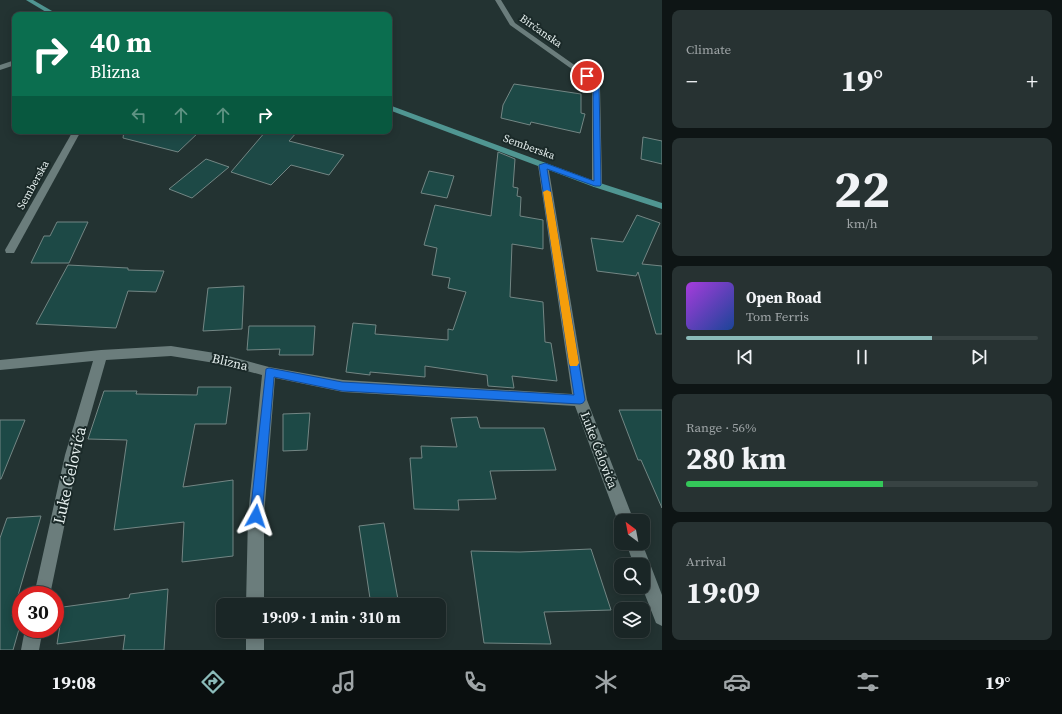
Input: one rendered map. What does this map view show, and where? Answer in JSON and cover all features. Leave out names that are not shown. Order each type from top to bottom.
[{"type":"main road","points":[[32,0],[51,12]]},
{"type":"main road","name":"Semberska","points":[[392,108],[597,185],[662,206]]},
{"type":"street","name":"Birčanska","points":[[498,0],[512,24],[593,81],[596,87],[597,185]]},
{"type":"street","points":[[0,68],[12,63]]},
{"type":"street","name":"Semberska","points":[[10,250],[75,134]]},
{"type":"street","name":"Luke Ćelovića","points":[[543,165],[580,400],[623,514]]},
{"type":"street","name":"Blizna","points":[[0,365],[101,355],[171,351],[221,359],[269,372],[342,386],[580,400]]},
{"type":"street","name":"Luke Ćelovića","points":[[44,586],[72,455],[101,355]]},
{"type":"street","points":[[255,598],[256,516],[269,372]]},
{"type":"street","points":[[650,585],[662,617]]},
{"type":"street","points":[[30,650],[32,638]]},
{"type":"street","points":[[255,638],[255,650]]},
{"type":"building","points":[[514,84],[581,94],[581,113],[585,114],[580,133],[531,122],[530,125],[501,118],[503,105]]},
{"type":"building","points":[[124,134],[197,134],[178,152],[123,138]]},
{"type":"building","points":[[263,134],[295,134],[289,141],[344,155],[329,175],[291,165],[271,185],[231,172]]},
{"type":"building","points":[[643,137],[662,141],[662,164],[641,159]]},
{"type":"building","points":[[498,152],[515,159],[513,187],[518,188],[517,196],[521,197],[520,216],[543,220],[543,249],[512,244],[510,297],[543,302],[545,342],[551,343],[557,381],[512,376],[514,388],[488,386],[487,375],[425,366],[425,377],[370,372],[370,375],[346,372],[353,323],[376,325],[375,334],[448,340],[448,329],[453,330],[466,292],[448,288],[450,278],[432,275],[437,248],[424,245],[435,205],[491,216]]},
{"type":"building","points":[[206,159],[229,167],[192,198],[169,189]]},
{"type":"building","points":[[429,171],[454,176],[447,198],[421,193]]},
{"type":"building","points":[[637,215],[660,223],[642,264],[662,266],[662,334],[656,334],[638,272],[636,276],[597,271],[591,238],[623,242]]},
{"type":"building","points":[[57,222],[88,222],[69,263],[31,263],[44,236],[50,236]]},
{"type":"building","points":[[68,265],[128,268],[128,270],[164,271],[156,292],[128,291],[116,328],[36,324]]},
{"type":"building","points":[[244,286],[242,329],[203,331],[208,288]]},
{"type":"building","points":[[249,326],[315,326],[313,355],[279,355],[280,349],[247,350]]},
{"type":"building","points":[[198,387],[231,387],[226,424],[195,424],[183,487],[233,480],[233,556],[182,562],[184,522],[114,530],[127,440],[88,439],[104,391],[137,391],[136,394],[197,395]]},
{"type":"building","points":[[619,410],[662,410],[662,508],[641,460],[638,460]]},
{"type":"building","points":[[310,413],[307,450],[283,451],[283,414]]},
{"type":"building","points":[[477,417],[480,428],[544,428],[556,470],[490,471],[496,499],[458,500],[459,510],[414,509],[410,458],[422,458],[421,446],[457,447],[451,418]]},
{"type":"building","points":[[0,420],[25,420],[1,479],[0,479]]},
{"type":"building","points":[[41,516],[21,586],[12,586],[12,638],[16,638],[13,650],[0,650],[0,538],[7,518]]},
{"type":"building","points":[[384,523],[398,598],[370,598],[359,526]]},
{"type":"building","points":[[591,549],[611,610],[544,612],[551,644],[484,643],[471,551],[520,552]]},
{"type":"building","points":[[168,589],[164,650],[123,650],[125,635],[57,644],[58,638],[64,638],[64,607],[129,598],[130,594]]},
{"type":"slow traffic","points":[[547,192],[574,363]]},
{"type":"route","points":[[256,516],[269,372],[342,386],[580,400],[543,165],[597,185],[596,87],[593,81],[587,76]]}]
